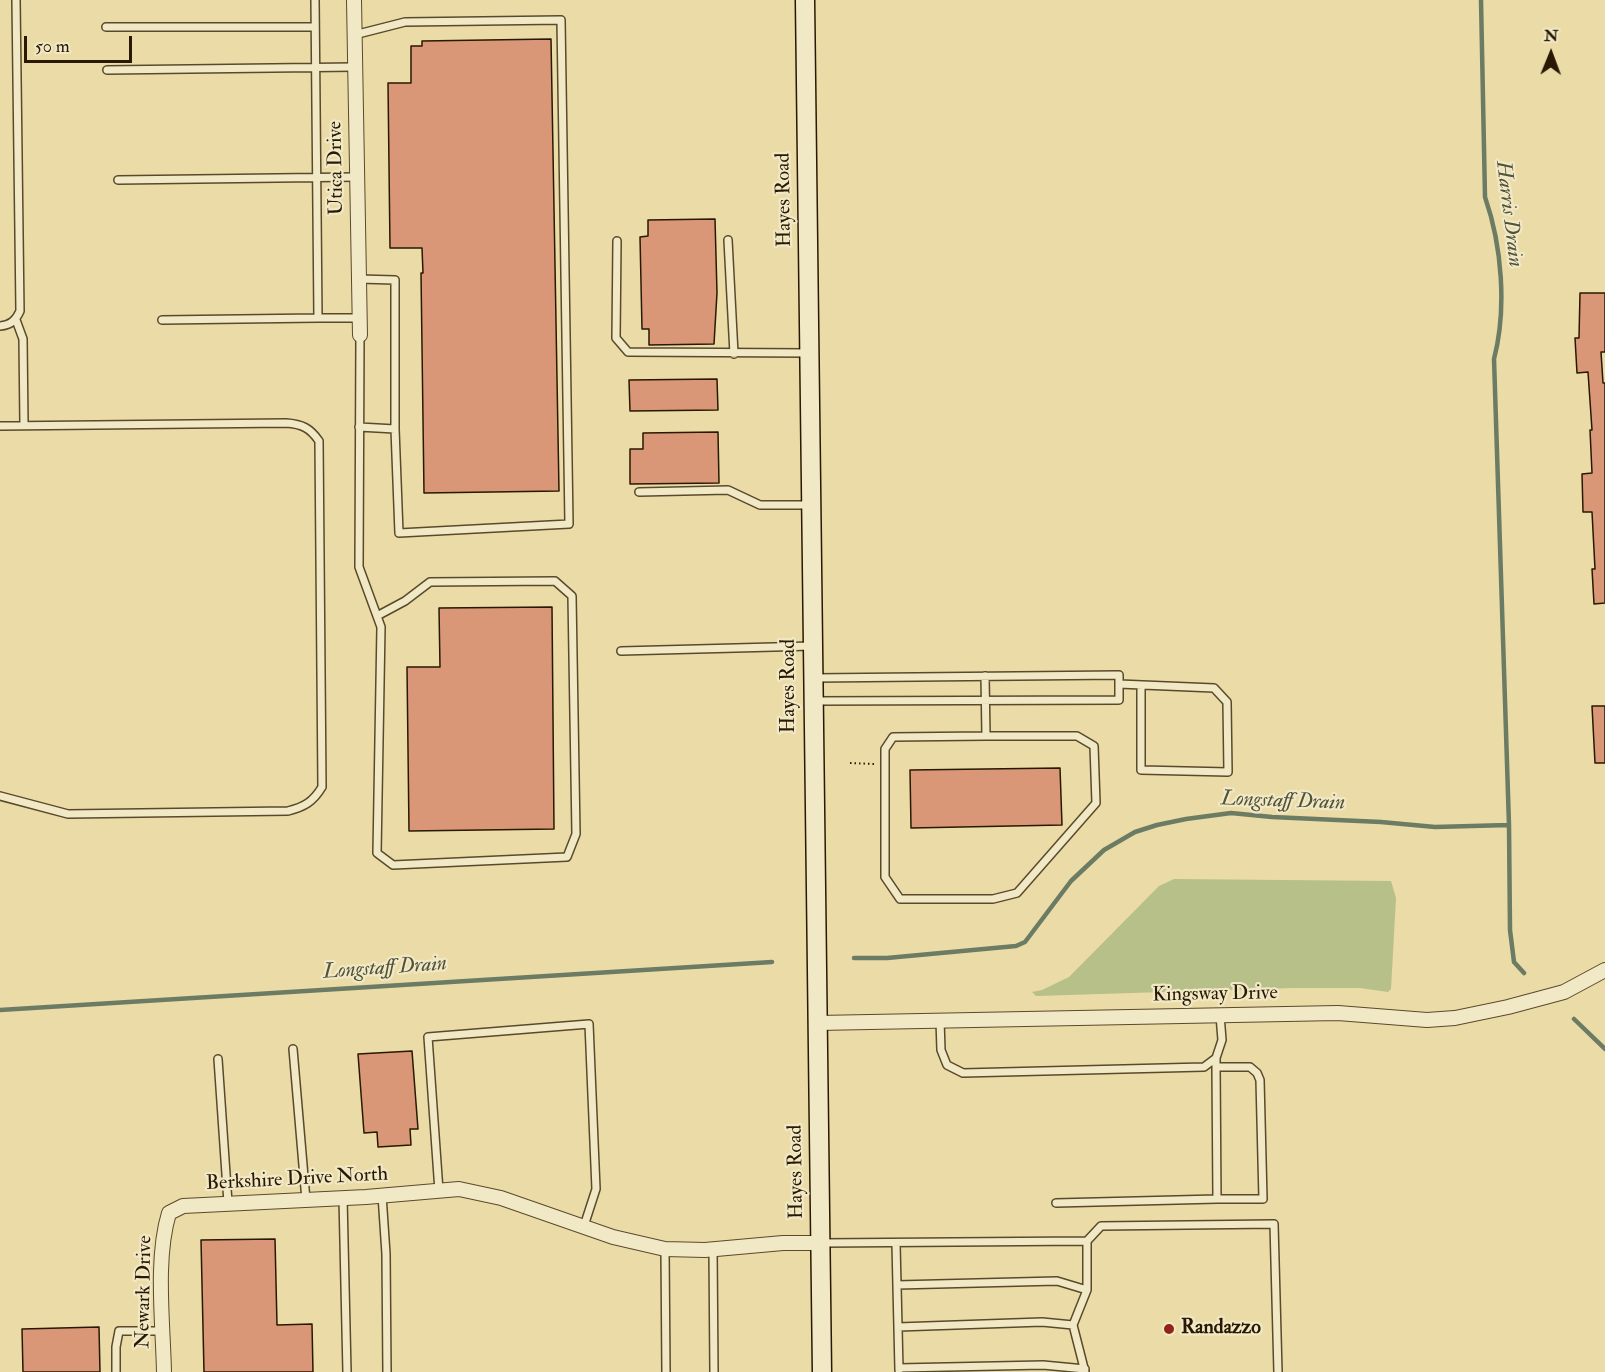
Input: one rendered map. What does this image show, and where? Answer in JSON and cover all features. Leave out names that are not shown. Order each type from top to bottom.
[{"type":"main road","name":"Hayes Road","points":[[805,0],[822,1372]]},
{"type":"street","name":"Utica Drive","points":[[354,0],[360,335]]},
{"type":"street","name":"Kingsway Drive","points":[[818,1023],[1338,1013],[1427,1020],[1455,1018],[1564,992],[1605,970]]},
{"type":"street","name":"Berkshire Drive North","points":[[169,1213],[183,1206],[343,1198],[459,1189],[501,1198],[613,1237],[665,1249],[713,1249],[783,1243],[820,1243]]},
{"type":"street","name":"Newark Drive","points":[[164,1372],[161,1250],[169,1213]]},
{"type":"lane","points":[[0,326],[7,326],[16,320],[20,310],[16,0]]},
{"type":"lane","points":[[315,0],[318,318]]},
{"type":"lane","points":[[354,35],[405,22],[561,20],[569,524],[399,533],[395,429],[395,280],[359,279]]},
{"type":"lane","points":[[106,27],[315,27]]},
{"type":"lane","points":[[107,70],[355,67]]},
{"type":"lane","points":[[118,180],[357,177]]},
{"type":"lane","points":[[728,240],[734,354]]},
{"type":"lane","points":[[617,241],[616,338],[628,352],[809,353]]},
{"type":"lane","points":[[162,320],[359,318]]},
{"type":"lane","points":[[16,320],[23,339],[24,425]]},
{"type":"lane","points":[[360,335],[359,567],[381,627],[377,853],[393,865],[567,856],[576,834],[572,596],[555,582],[430,582],[405,601],[377,616]]},
{"type":"lane","points":[[0,426],[286,423],[301,424],[312,431],[319,441],[322,787],[314,800],[303,807],[288,811],[68,814],[0,796]]},
{"type":"lane","points":[[359,428],[395,429]]},
{"type":"lane","points":[[639,492],[728,490],[760,505],[810,506]]},
{"type":"lane","points":[[621,651],[812,646]]},
{"type":"lane","points":[[812,678],[1119,675],[1119,700],[812,701]]},
{"type":"lane","points":[[985,676],[986,736]]},
{"type":"lane","points":[[1119,684],[1214,688],[1227,702],[1228,772],[1141,770],[1141,685]]},
{"type":"lane","points":[[986,736],[1077,736],[1094,746],[1096,803],[1017,893],[993,898],[900,899],[885,877],[885,749],[893,737],[986,736]]},
{"type":"lane","points":[[1217,1199],[1216,1058],[1222,1040],[1220,1015]]},
{"type":"lane","points":[[940,1020],[941,1050],[947,1065],[963,1073],[1204,1066],[1216,1058]]},
{"type":"lane","points":[[434,1192],[428,1037],[589,1024],[596,1189],[584,1226]]},
{"type":"lane","points":[[293,1049],[306,1200]]},
{"type":"lane","points":[[218,1059],[228,1203]]},
{"type":"lane","points":[[1056,1203],[1263,1199],[1260,1080],[1257,1073],[1250,1067],[1216,1067]]},
{"type":"lane","points":[[382,1195],[386,1254],[387,1372]]},
{"type":"lane","points":[[343,1198],[347,1372]]},
{"type":"lane","points":[[896,1244],[899,1370],[1043,1365],[1085,1370],[1073,1325],[1087,1290],[1088,1241],[1101,1226],[1274,1224],[1278,1372]]},
{"type":"lane","points":[[820,1243],[1088,1241]]},
{"type":"lane","points":[[665,1249],[666,1372]]},
{"type":"lane","points":[[713,1249],[714,1372]]},
{"type":"lane","points":[[897,1285],[1057,1281],[1087,1290]]},
{"type":"lane","points":[[898,1327],[1042,1322],[1073,1325]]},
{"type":"lane","points":[[116,1372],[116,1347],[119,1331],[163,1331]]},
{"type":"path","points":[[850,764],[885,764]]},
{"type":"green space","points":[[1174,879],[1391,881],[1396,898],[1391,989],[1388,992],[1360,988],[1293,988],[1036,996],[1032,992],[1042,990],[1069,977],[1159,886]]},
{"type":"building","points":[[551,39],[559,491],[424,493],[422,248],[390,248],[388,83],[411,83],[411,46],[422,46],[422,41]]},
{"type":"building","points":[[715,219],[717,293],[714,344],[649,345],[649,329],[642,329],[640,237],[648,236],[648,220]]},
{"type":"building","points":[[1580,293],[1605,293],[1605,352],[1601,352],[1603,383],[1605,383],[1605,603],[1594,604],[1592,512],[1583,512],[1582,474],[1592,473],[1588,372],[1577,373],[1575,338],[1579,338]]},
{"type":"building","points":[[717,379],[718,410],[630,411],[629,380]]},
{"type":"building","points":[[718,432],[719,483],[630,484],[630,449],[643,449],[643,433]]},
{"type":"building","points":[[552,607],[554,829],[409,831],[407,667],[440,667],[439,608]]},
{"type":"building","points":[[1592,706],[1605,706],[1605,763],[1595,763]]},
{"type":"building","points":[[1060,768],[1062,825],[911,828],[910,770]]},
{"type":"building","points":[[412,1051],[418,1129],[410,1129],[411,1145],[378,1147],[377,1132],[364,1133],[358,1054]]},
{"type":"building","points":[[275,1239],[277,1325],[312,1324],[313,1372],[204,1372],[201,1240]]},
{"type":"building","points":[[99,1327],[100,1372],[23,1372],[22,1329]]},
{"type":"waterway","name":"Harris Drain","points":[[1481,0],[1485,197],[1495,236],[1501,278],[1500,319],[1494,359],[1509,825],[1510,930],[1514,962],[1524,973]]},
{"type":"waterway","name":"Longstaff Drain","points":[[854,958],[887,958],[1016,946],[1025,942],[1071,881],[1104,850],[1135,832],[1186,819],[1231,813],[1435,827],[1509,825]]},
{"type":"waterway","name":"Longstaff Drain","points":[[0,1010],[772,962]]},
{"type":"waterway","points":[[1574,1019],[1605,1049]]},
{"type":"place","name":"Randazzo","points":[[1169,1329]]}]
